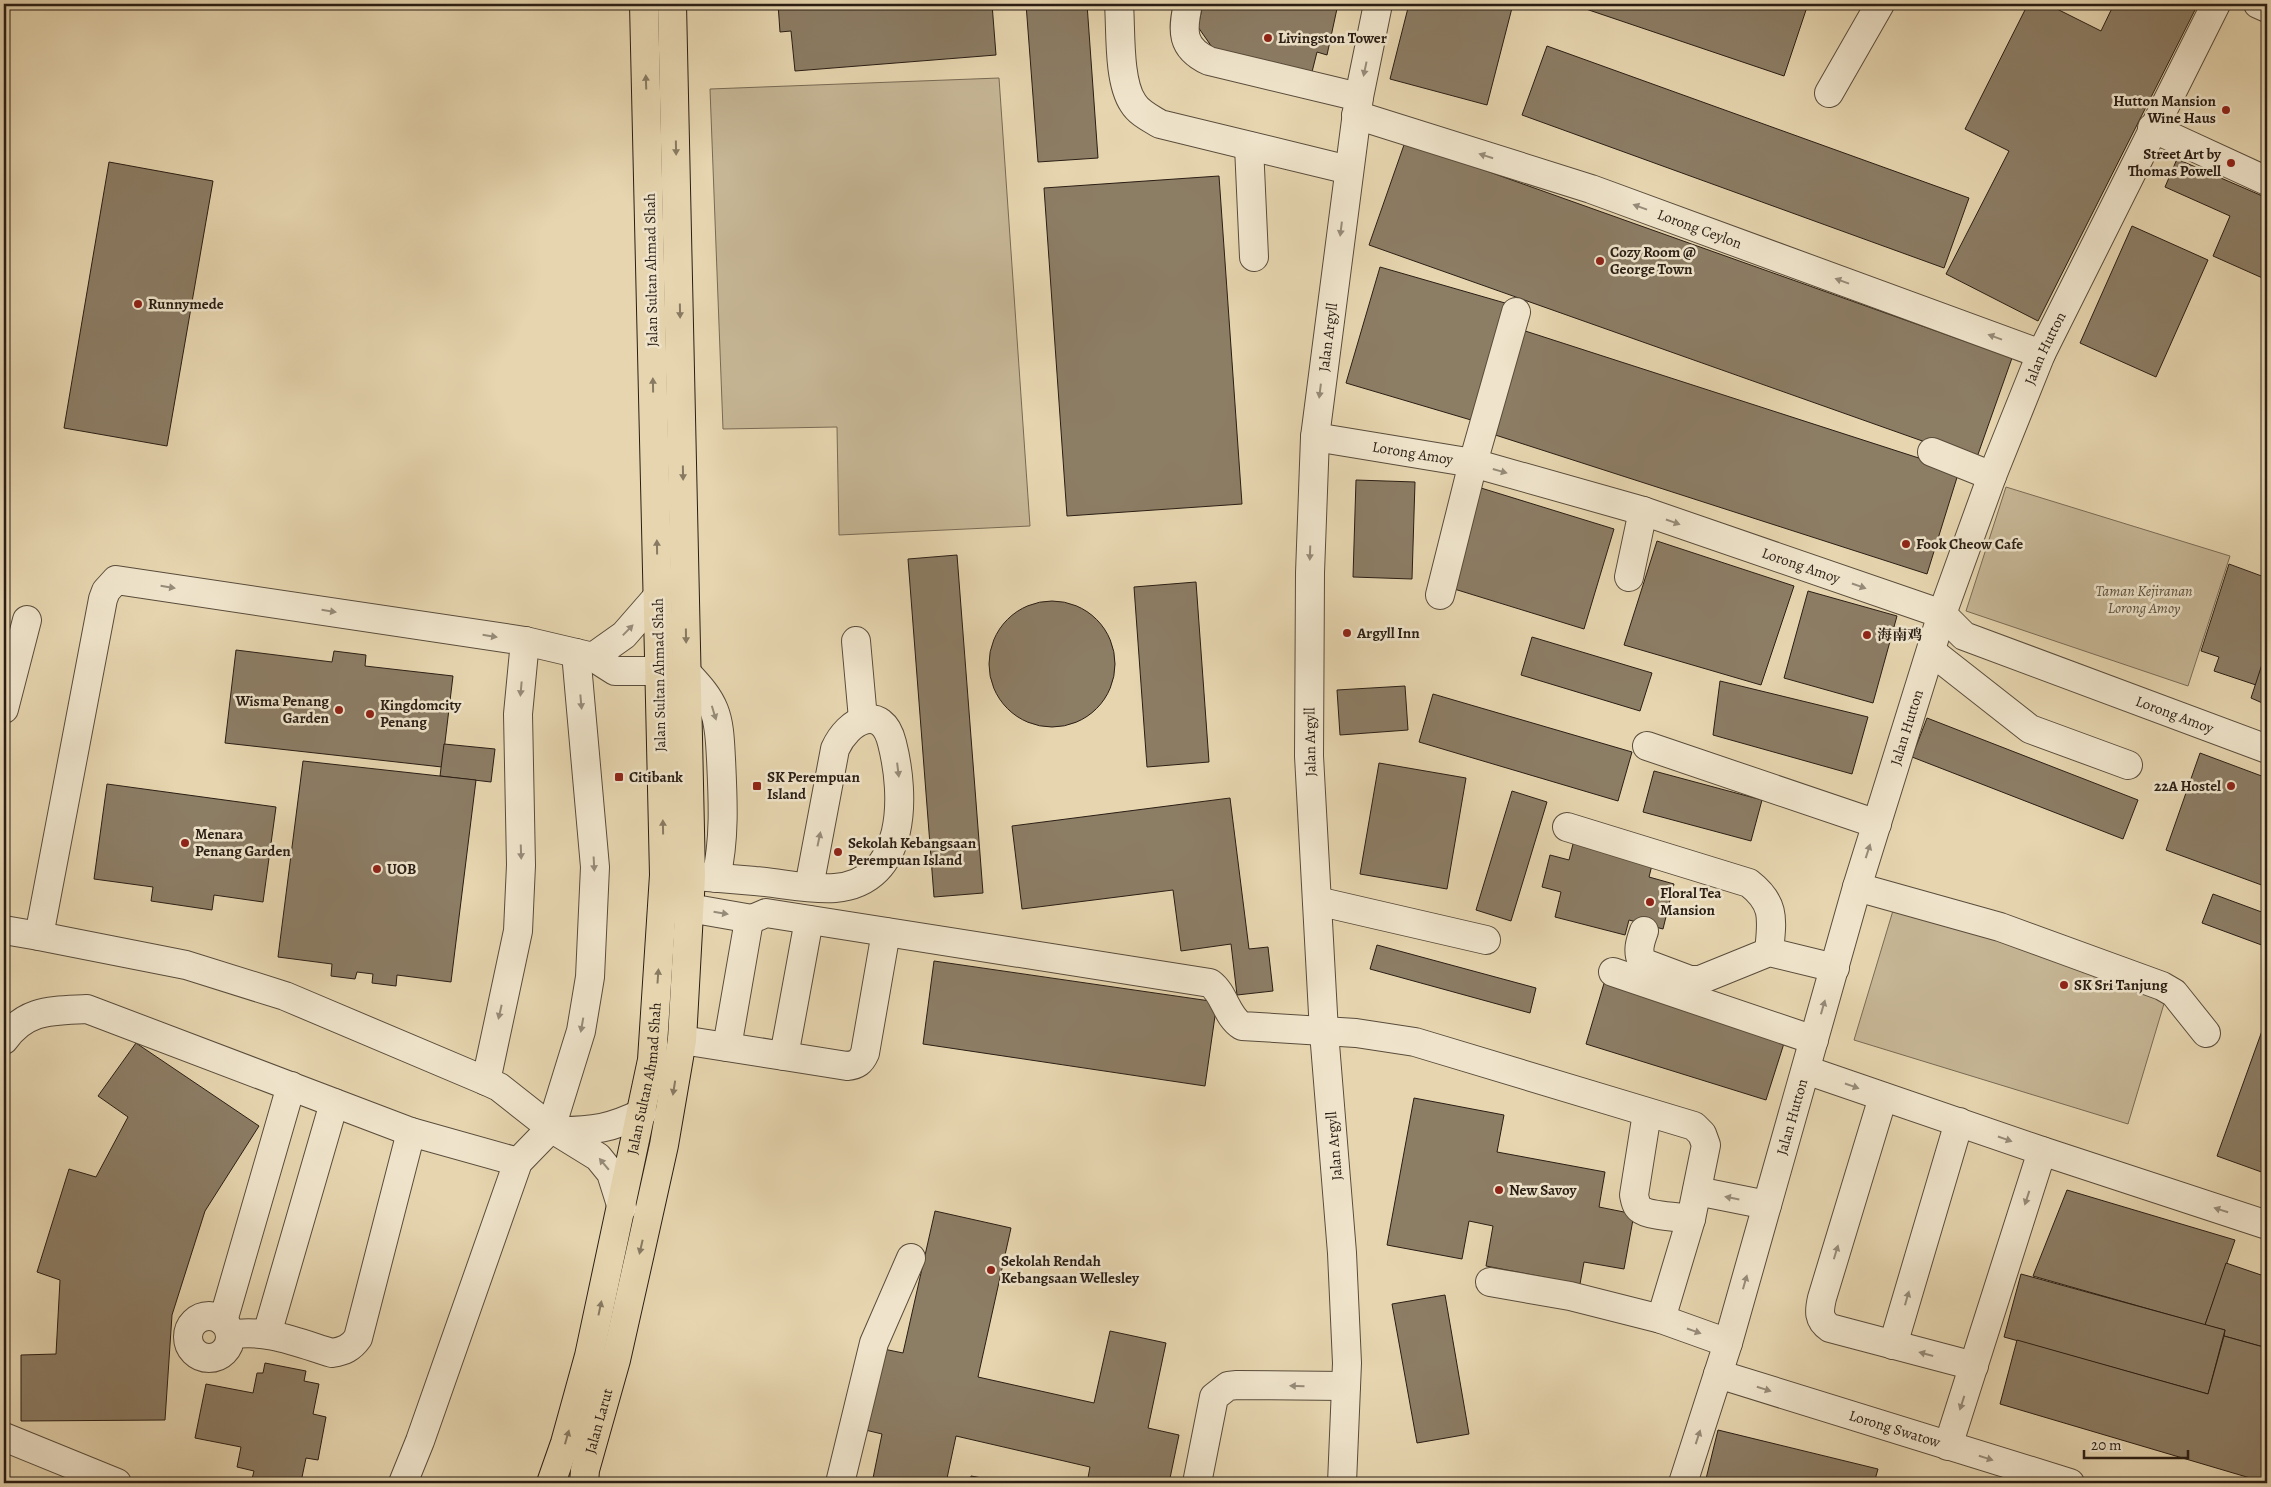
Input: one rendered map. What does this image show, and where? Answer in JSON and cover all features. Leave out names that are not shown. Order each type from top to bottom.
[{"type":"main road","name":"Jalan Sultan Ahmad Shah","points":[[551,1483],[566,1443],[589,1356],[652,1060],[664,875],[644,4]]},
{"type":"main road","name":"Jalan Sultan Ahmad Shah","points":[[616,1360],[664,1145],[682,1040],[689,908],[704,877],[687,673],[672,4]]},
{"type":"main road","name":"Jalan Larut","points":[[584,1483],[616,1360]]},
{"type":"street","points":[[1119,4],[1127,87],[1132,102],[1144,115],[1160,124],[1349,170]]},
{"type":"street","name":"Lorong Ceylon","points":[[1188,4],[1184,22],[1185,37],[1190,49],[1198,56],[1209,61],[1357,106],[1592,189],[2041,354]]},
{"type":"street","name":"Jalan Argyll","points":[[1342,1483],[1346,1386],[1342,1253],[1324,1032],[1309,756],[1310,574],[1314,437],[1357,106],[1378,4]]},
{"type":"street","points":[[1829,93],[1880,4]]},
{"type":"street","name":"Jalan Hutton","points":[[1683,1483],[1728,1343],[1835,968],[1856,887],[1932,652],[1942,614],[1992,476],[2041,354],[2152,128],[2216,4]]},
{"type":"street","points":[[2258,4],[2267,8]]},
{"type":"street","points":[[2152,128],[2267,181]]},
{"type":"street","points":[[1249,146],[1254,257]]},
{"type":"street","points":[[1440,595],[1473,463],[1516,312]]},
{"type":"street","name":"Lorong Amoy","points":[[1314,437],[1473,463],[1643,511],[1942,614],[1964,636],[2267,750]]},
{"type":"street","points":[[1932,452],[1992,476]]},
{"type":"street","points":[[1629,577],[1643,511]]},
{"type":"street","points":[[40,936],[103,599],[106,591],[116,580],[525,641],[585,655],[615,671],[659,671]]},
{"type":"street","points":[[585,655],[624,635],[658,596]]},
{"type":"street","points":[[4,709],[27,620]]},
{"type":"street","points":[[486,1081],[518,932],[521,865],[518,714],[525,641]]},
{"type":"street","points":[[856,641],[863,719]]},
{"type":"street","points":[[1932,652],[2030,729],[2128,765]]},
{"type":"street","points":[[403,1483],[420,1441],[518,1162],[556,1130],[581,1031],[590,958],[595,867],[585,655]]},
{"type":"street","points":[[664,875],[808,887],[835,888],[863,878],[876,870],[886,858],[895,839],[900,790],[897,763],[891,737],[882,724],[874,720],[863,719],[852,725],[841,735],[835,749],[808,887]]},
{"type":"street","points":[[1647,746],[1877,824]]},
{"type":"street","points":[[1567,827],[1749,883],[1761,893],[1769,907],[1772,921],[1769,952]]},
{"type":"street","points":[[1856,887],[2000,927],[2162,986],[2174,993],[2206,1032]]},
{"type":"street","points":[[1317,901],[1486,940]]},
{"type":"street","points":[[689,908],[752,919],[766,913],[1210,982],[1217,988],[1236,1023],[1242,1026],[1356,1033],[1415,1042],[1694,1126],[1702,1134],[1706,1146],[1691,1219],[1661,1319]]},
{"type":"street","points":[[728,1047],[748,926],[752,919]]},
{"type":"street","points":[[784,1056],[809,920]]},
{"type":"street","points":[[4,930],[186,965],[285,996],[486,1081],[499,1087],[556,1130],[598,1157],[606,1166],[618,1188],[622,1208]]},
{"type":"street","points":[[1644,931],[1639,947],[1639,955],[1642,962],[1690,980],[1700,980],[1769,952],[1835,968]]},
{"type":"street","points":[[682,1040],[847,1066],[855,1065],[862,1060],[865,1054],[886,932]]},
{"type":"street","points":[[1613,972],[1814,1040]]},
{"type":"street","points":[[4,1040],[14,1026],[31,1016],[51,1011],[87,1009],[411,1132],[518,1162]]},
{"type":"street","points":[[1806,1070],[2042,1151],[2267,1225]]},
{"type":"street","points":[[291,1086],[227,1328],[268,1334],[332,1353],[343,1351],[353,1345],[358,1338],[411,1132]]},
{"type":"street","points":[[1883,1096],[1822,1298],[1820,1316],[1824,1324],[1830,1328],[1974,1366]]},
{"type":"street","points":[[268,1334],[334,1103]]},
{"type":"street","points":[[556,1130],[586,1131],[609,1128],[642,1113]]},
{"type":"street","points":[[1647,1113],[1634,1194],[1636,1202],[1640,1209],[1648,1212],[1691,1219]]},
{"type":"street","points":[[1893,1345],[1959,1122]]},
{"type":"street","points":[[1948,1446],[2042,1151]]},
{"type":"street","points":[[1697,1191],[1767,1205]]},
{"type":"street","points":[[840,1483],[874,1343],[911,1258]]},
{"type":"street","points":[[1490,1282],[1570,1296],[1661,1319],[1728,1343]]},
{"type":"street","name":"Lorong Swatow","points":[[1718,1374],[2070,1483]]},
{"type":"street","points":[[1197,1483],[1211,1406],[1220,1391],[1228,1386],[1236,1385],[1346,1386]]},
{"type":"street","points":[[4,1438],[117,1483]]},
{"type":"green space","points":[[999,78],[1030,526],[839,535],[837,427],[723,429],[710,89]]},
{"type":"green space","name":"Taman Kejiranan Lorong Amoy","points":[[2006,487],[2230,556],[2188,686],[1966,611]]},
{"type":"green space","points":[[1895,904],[2169,987],[2128,1124],[1854,1040]]},
{"type":"building","points":[[778,4],[992,4],[996,55],[795,71],[791,31],[780,32]]},
{"type":"building","points":[[1026,4],[1087,4],[1098,158],[1038,162]]},
{"type":"building","name":"Livingston Tower","points":[[1203,4],[1338,4],[1327,55],[1317,52],[1312,72],[1214,50],[1198,27]]},
{"type":"building","points":[[1409,4],[1513,4],[1487,105],[1390,79]]},
{"type":"building","points":[[1578,4],[1808,4],[1784,76],[1577,6]]},
{"type":"building","points":[[2028,4],[2047,4],[2101,31],[2114,4],[2198,4],[2038,321],[1946,274],[2009,151],[1965,129]]},
{"type":"building","points":[[1547,46],[1969,198],[1944,268],[1522,115]]},
{"type":"building","points":[[1405,142],[2012,358],[1976,460],[1369,245]]},
{"type":"building","points":[[2177,159],[2267,198],[2267,280],[2213,256],[2230,216],[2165,187]]},
{"type":"building","name":"Runnymede","points":[[109,162],[213,181],[167,446],[64,428]]},
{"type":"building","points":[[1219,176],[1242,504],[1067,516],[1044,188]]},
{"type":"building","points":[[2132,226],[2208,260],[2156,377],[2080,343]]},
{"type":"building","points":[[1380,267],[1505,303],[1471,420],[1346,383]]},
{"type":"building","points":[[1519,329],[1959,471],[1927,574],[1486,432]]},
{"type":"building","points":[[1356,480],[1415,482],[1412,579],[1353,577]]},
{"type":"building","points":[[1481,488],[1614,529],[1584,629],[1451,588]]},
{"type":"building","points":[[1657,541],[1794,586],[1761,685],[1624,645]]},
{"type":"building","points":[[957,555],[983,893],[934,897],[908,559]]},
{"type":"building","points":[[2229,564],[2267,578],[2267,649],[2256,685],[2214,671],[2219,657],[2201,651]]},
{"type":"building","points":[[1196,582],[1209,762],[1147,767],[1134,587]]},
{"type":"building","points":[[1808,591],[1897,616],[1873,703],[1784,678]]},
{"type":"building","points":[[1052,601],[1076,606],[1096,620],[1110,640],[1115,664],[1110,688],[1096,708],[1076,722],[1052,727],[1028,722],[1008,708],[994,688],[989,664],[994,640],[1008,620],[1028,606]]},
{"type":"building","points":[[1532,637],[1652,673],[1640,711],[1521,675]]},
{"type":"building","points":[[2267,649],[2267,705],[2251,698]]},
{"type":"building","name":"Wisma Penang Garden","points":[[236,650],[332,662],[334,651],[366,655],[365,666],[453,676],[442,767],[225,743]]},
{"type":"building","points":[[1720,681],[1868,717],[1852,774],[1713,735]]},
{"type":"building","points":[[1405,686],[1408,730],[1340,735],[1337,690]]},
{"type":"building","points":[[1433,694],[1632,752],[1618,801],[1419,742]]},
{"type":"building","points":[[1927,718],[2138,800],[2123,839],[1912,757]]},
{"type":"building","points":[[444,744],[495,749],[491,782],[440,776]]},
{"type":"building","points":[[2200,753],[2267,778],[2267,887],[2166,850]]},
{"type":"building","name":"UOB","points":[[303,761],[476,780],[451,982],[397,975],[396,986],[372,983],[373,974],[357,972],[355,979],[331,976],[332,964],[278,957]]},
{"type":"building","points":[[1379,763],[1466,778],[1447,889],[1360,874]]},
{"type":"building","points":[[1654,771],[1762,800],[1751,841],[1643,812]]},
{"type":"building","name":"Menara Penang Garden","points":[[107,784],[276,807],[263,902],[214,895],[212,910],[151,901],[153,887],[94,879]]},
{"type":"building","points":[[1512,791],[1547,802],[1511,921],[1476,910]]},
{"type":"building","points":[[1230,798],[1249,949],[1268,947],[1273,991],[1237,995],[1231,944],[1181,951],[1173,890],[1022,909],[1012,826]]},
{"type":"building","points":[[1575,836],[1654,857],[1649,877],[1674,884],[1663,929],[1629,920],[1625,935],[1555,917],[1561,892],[1542,887],[1550,855],[1569,860]]},
{"type":"building","points":[[2213,894],[2267,914],[2267,947],[2202,923]]},
{"type":"building","points":[[1377,945],[1536,988],[1530,1013],[1370,969]]},
{"type":"building","points":[[934,961],[1217,1002],[1205,1086],[923,1044]]},
{"type":"building","points":[[1605,980],[1786,1037],[1766,1100],[1586,1044]]},
{"type":"building","points":[[2267,1017],[2267,1174],[2217,1156]]},
{"type":"building","points":[[136,1043],[259,1126],[205,1211],[172,1315],[165,1420],[21,1421],[21,1355],[56,1354],[60,1280],[37,1272],[69,1169],[96,1177],[128,1117],[98,1096]]},
{"type":"building","name":"New Savoy","points":[[1414,1098],[1504,1115],[1497,1152],[1605,1172],[1599,1207],[1634,1214],[1624,1269],[1584,1262],[1580,1284],[1486,1266],[1493,1226],[1469,1221],[1462,1259],[1387,1245]]},
{"type":"building","points":[[2067,1190],[2235,1240],[2205,1325],[2033,1276]]},
{"type":"building","points":[[935,1211],[1011,1228],[978,1377],[1094,1403],[1110,1331],[1166,1343],[1148,1428],[1179,1435],[1169,1483],[1139,1479],[1138,1483],[1087,1483],[1090,1467],[956,1436],[946,1483],[872,1483],[882,1434],[857,1428],[874,1347],[903,1353]]},
{"type":"building","points":[[2226,1263],[2267,1277],[2267,1348],[2224,1336],[2225,1330],[2205,1325]]},
{"type":"building","points":[[2021,1274],[2225,1330],[2208,1394],[2004,1337]]},
{"type":"building","points":[[1445,1295],[1469,1434],[1417,1443],[1392,1304]]},
{"type":"building","points":[[2224,1336],[2267,1348],[2267,1483],[2000,1404],[2017,1340],[2208,1394]]},
{"type":"building","points":[[265,1363],[306,1371],[304,1381],[319,1384],[313,1414],[326,1417],[318,1460],[306,1458],[301,1482],[286,1479],[285,1483],[251,1483],[254,1471],[237,1467],[241,1447],[195,1438],[206,1384],[253,1393],[257,1373],[263,1373]]},
{"type":"building","points":[[1718,1430],[1878,1469],[1874,1483],[1705,1483]]},
{"type":"building","points":[[971,1476],[1011,1483],[970,1483]]},
{"type":"place","name":"Livingston Tower","points":[[1268,38]]},
{"type":"place","name":"Hutton Mansion Wine Haus","points":[[2226,110]]},
{"type":"place","name":"Street Art by Thomas Powell","points":[[2231,163]]},
{"type":"place","name":"Cozy Room @ George Town","points":[[1600,261]]},
{"type":"place","name":"Runnymede","points":[[138,304]]},
{"type":"place","name":"Fook Cheow Cafe","points":[[1906,544]]},
{"type":"place","name":"Argyll Inn","points":[[1347,633]]},
{"type":"place","name":"海南鸡","points":[[1867,635]]},
{"type":"place","name":"Wisma Penang Garden","points":[[339,710]]},
{"type":"place","name":"Kingdomcity Penang","points":[[370,714]]},
{"type":"place","name":"Citibank","points":[[619,777]]},
{"type":"place","name":"SK Perempuan Island","points":[[757,786]]},
{"type":"place","name":"22A Hostel","points":[[2231,786]]},
{"type":"place","name":"Menara Penang Garden","points":[[185,843]]},
{"type":"place","name":"Sekolah Kebangsaan Perempuan Island","points":[[838,852]]},
{"type":"place","name":"UOB","points":[[377,869]]},
{"type":"place","name":"Floral Tea Mansion","points":[[1650,902]]},
{"type":"place","name":"SK Sri Tanjung","points":[[2064,985]]},
{"type":"place","name":"New Savoy","points":[[1499,1190]]},
{"type":"place","name":"Sekolah Rendah Kebangsaan Wellesley","points":[[991,1270]]}]
